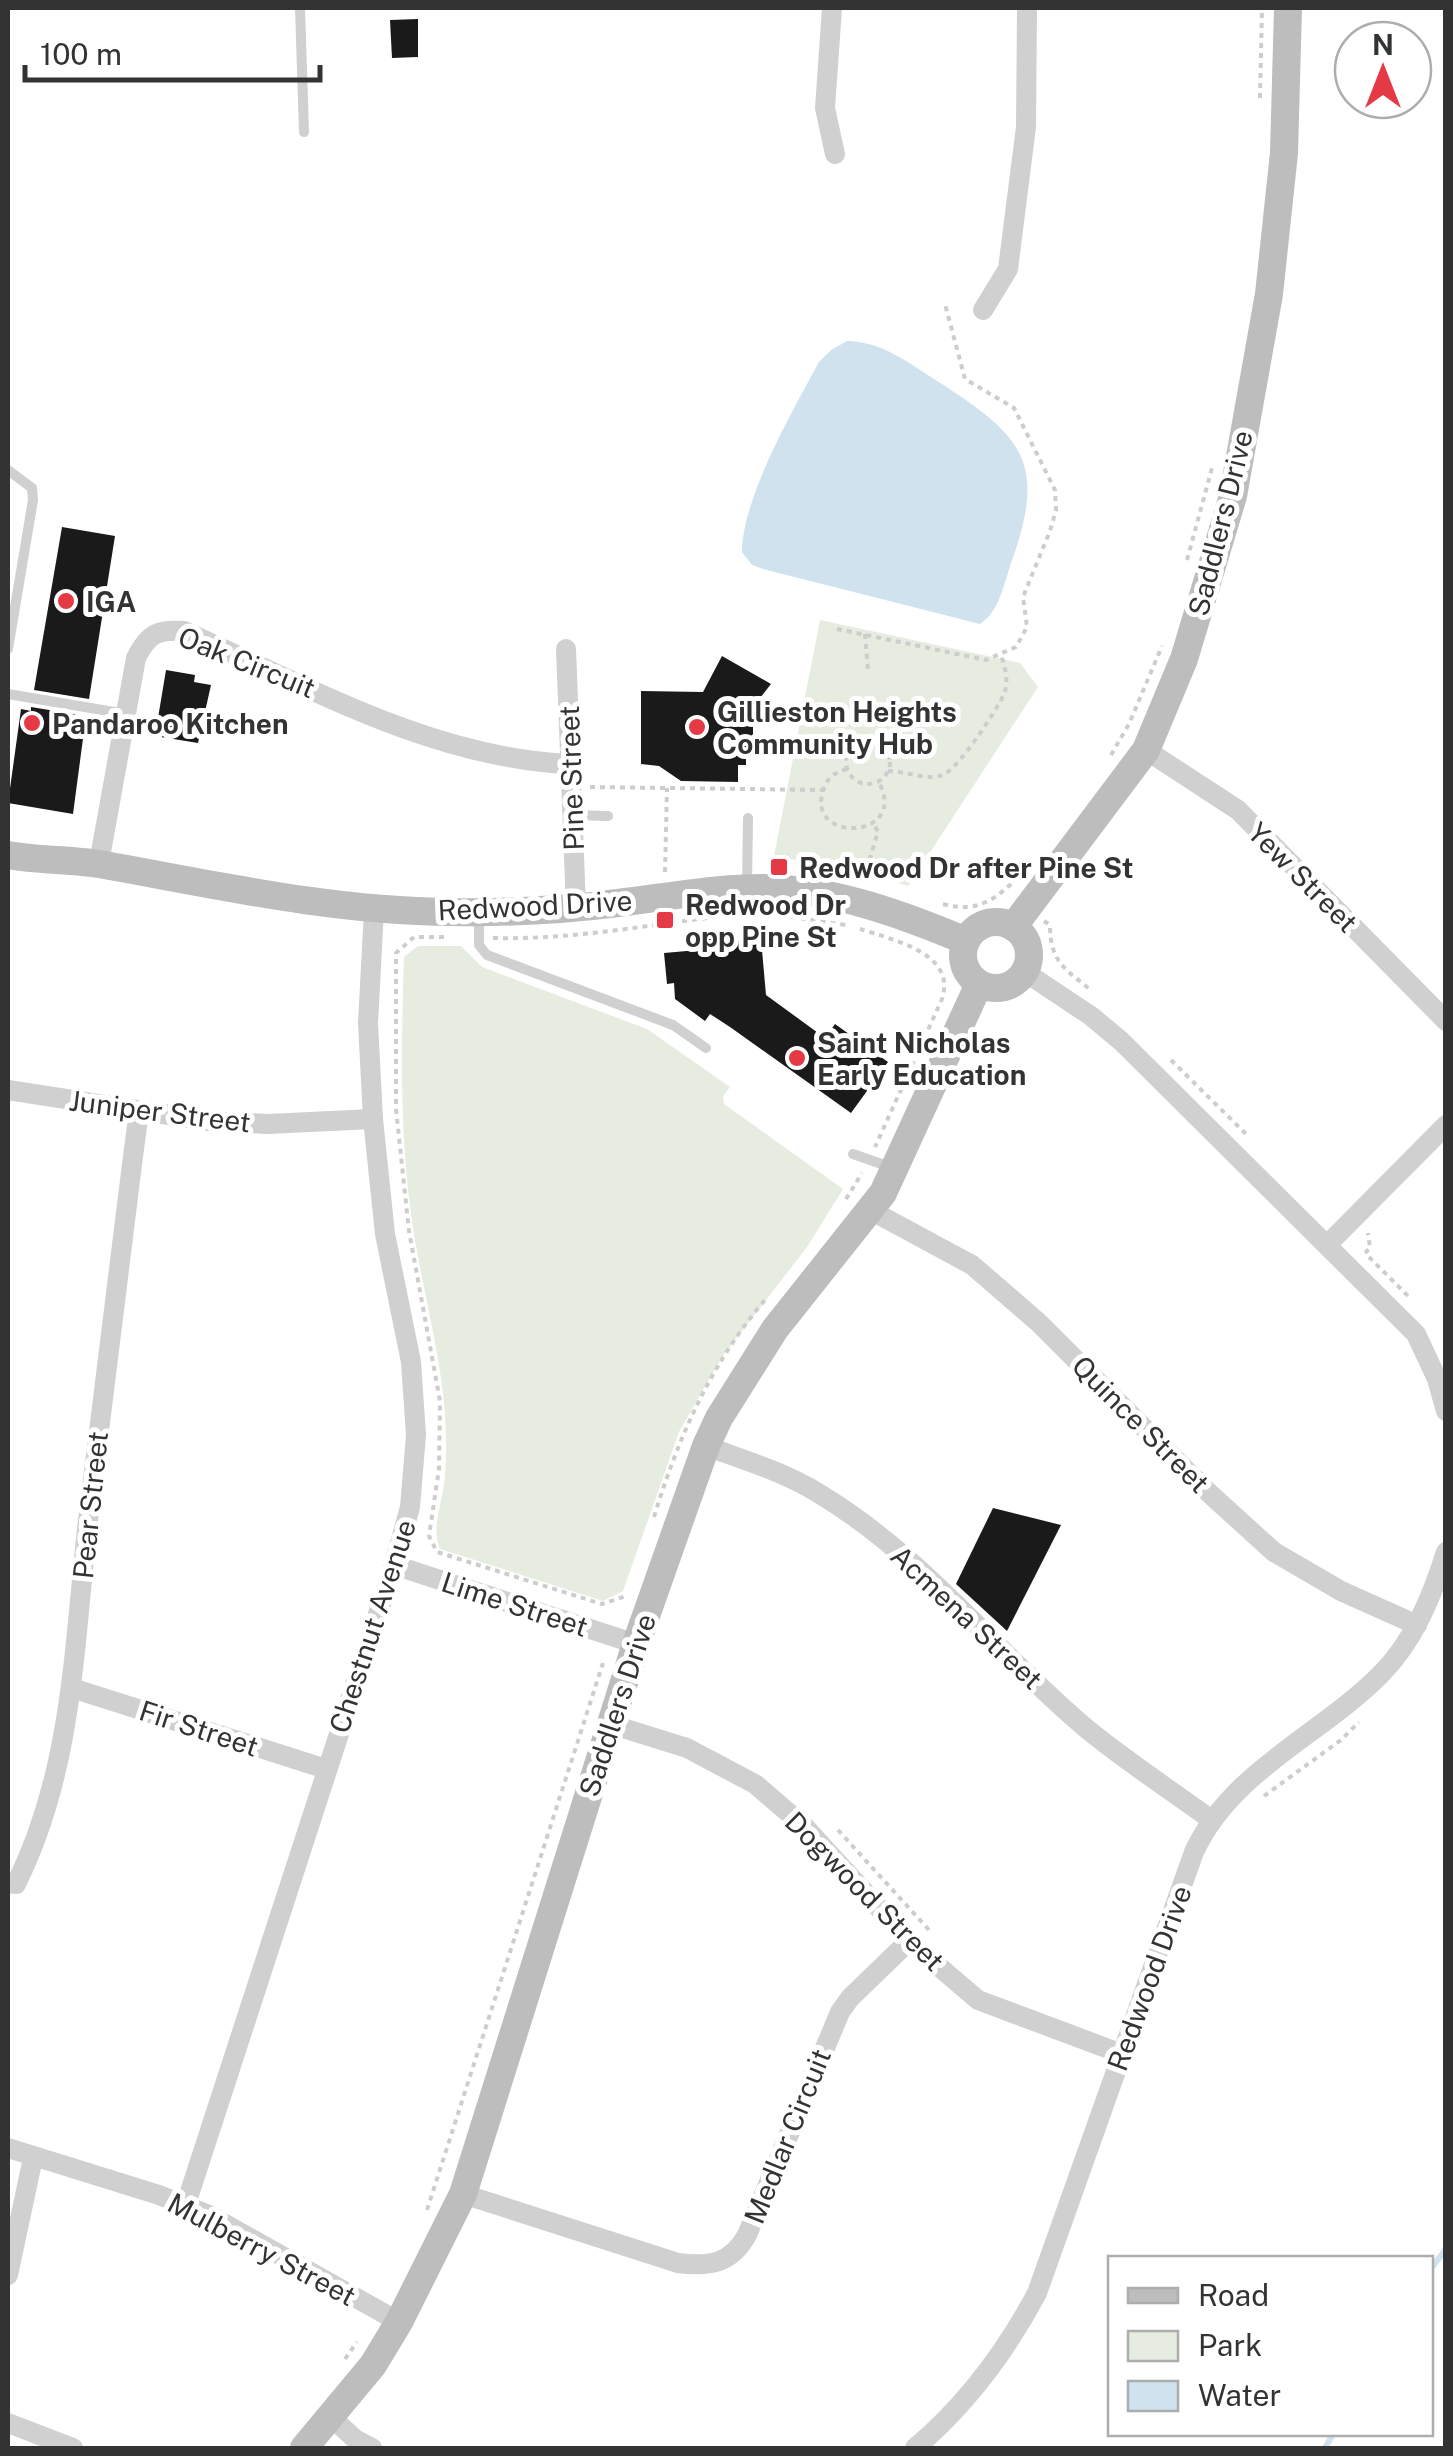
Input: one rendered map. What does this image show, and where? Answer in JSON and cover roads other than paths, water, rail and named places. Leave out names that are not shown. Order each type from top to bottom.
[{"type":"street","points":[[832,8],[826,108],[834,154]]},
{"type":"street","points":[[982,310],[1008,269],[1026,127],[1027,8]]},
{"type":"street","name":"Saddlers Drive","points":[[1013,927],[1146,750],[1184,659],[1233,496],[1269,294],[1284,153],[1288,8]]},
{"type":"street","name":"Oak Circuit","points":[[99,863],[136,658],[145,639],[161,629],[184,632],[437,740],[505,758],[570,764]]},
{"type":"street","name":"Pine Street","points":[[566,650],[576,907]]},
{"type":"street","name":"Yew Street","points":[[1146,750],[1238,810],[1446,1021]]},
{"type":"street","name":"Redwood Drive","points":[[8,836],[46,844],[99,863],[263,895],[374,910],[479,912],[747,901],[822,894],[874,907],[966,941]]},
{"type":"street","name":"Redwood Drive","points":[[8,854],[39,861],[99,863]]},
{"type":"street","name":"Chestnut Avenue","points":[[186,2204],[410,1507],[416,1435],[412,1362],[384,1234],[373,1119],[368,1023],[374,910]]},
{"type":"street","points":[[990,923],[1013,927],[1028,947],[1024,972],[1004,987],[979,984],[964,965],[966,941],[976,929],[990,923]]},
{"type":"street","points":[[1024,972],[1121,1041],[1416,1334],[1438,1379],[1446,1411]]},
{"type":"street","name":"Saddlers Drive","points":[[304,2448],[373,2365],[463,2194],[610,1724],[706,1446],[719,1418],[775,1330],[872,1210],[979,984]]},
{"type":"street","name":"Juniper Street","points":[[8,1090],[208,1122],[373,1119]]},
{"type":"street","name":"Pear Street","points":[[8,1883],[16,1884],[34,1848],[64,1740],[138,1111]]},
{"type":"street","points":[[1327,1245],[1446,1125]]},
{"type":"street","name":"Quince Street","points":[[872,1210],[972,1265],[1039,1323],[1274,1552],[1341,1592],[1417,1626]]},
{"type":"street","name":"Acmena Street","points":[[706,1446],[772,1470],[816,1491],[856,1517],[1086,1728],[1210,1819]]},
{"type":"street","name":"Redwood Drive","points":[[915,2448],[971,2395],[1018,2328],[1036,2293],[1194,1852],[1210,1819],[1240,1786],[1384,1672],[1417,1626],[1446,1552]]},
{"type":"street","name":"Lime Street","points":[[394,1565],[636,1644]]},
{"type":"street","name":"Fir Street","points":[[72,1688],[326,1769]]},
{"type":"street","name":"Dogwood Street","points":[[610,1724],[687,1748],[755,1784],[804,1826],[909,1942],[978,2000],[1122,2054]]},
{"type":"street","name":"Medlar Circuit","points":[[463,2194],[678,2264],[707,2266],[732,2256],[746,2234],[840,2012],[909,1942]]},
{"type":"street","name":"Mulberry Street","points":[[8,2148],[186,2204],[276,2250],[399,2322]]},
{"type":"street","points":[[8,2275],[33,2158]]},
{"type":"street","points":[[332,2417],[355,2439],[372,2448]]},
{"type":"street","points":[[8,2423],[73,2448]]},
{"type":"lane","points":[[300,8],[304,132]]},
{"type":"lane","points":[[8,470],[32,488],[34,500],[8,649]]},
{"type":"lane","points":[[8,694],[126,714]]},
{"type":"lane","points":[[572,815],[608,816]]},
{"type":"lane","points":[[747,901],[748,818]]},
{"type":"lane","points":[[479,912],[479,945],[487,955],[673,1025],[706,1048]]},
{"type":"lane","points":[[853,1154],[894,1168]]},
{"type":"water","points":[[847,341],[881,348],[911,364],[986,415],[1018,451],[1026,472],[1022,527],[1000,597],[980,624],[763,569],[752,565],[742,552],[750,507],[783,429],[819,362]]},
{"type":"waterway","points":[[1433,2266],[1446,2249]]},
{"type":"waterway","points":[[1325,2448],[1332,2436]]},
{"type":"place","name":"IGA","points":[[66,601]]},
{"type":"place","name":"Pandaroo Kitchen","points":[[32,723]]},
{"type":"place","name":"Gillieston Heights Community Hub","points":[[697,727]]},
{"type":"place","name":"Redwood Dr after Pine St","points":[[779,867]]},
{"type":"place","name":"Redwood Dr opp Pine St","points":[[665,920]]},
{"type":"place","name":"Saint Nicholas Early Education","points":[[797,1058]]}]
